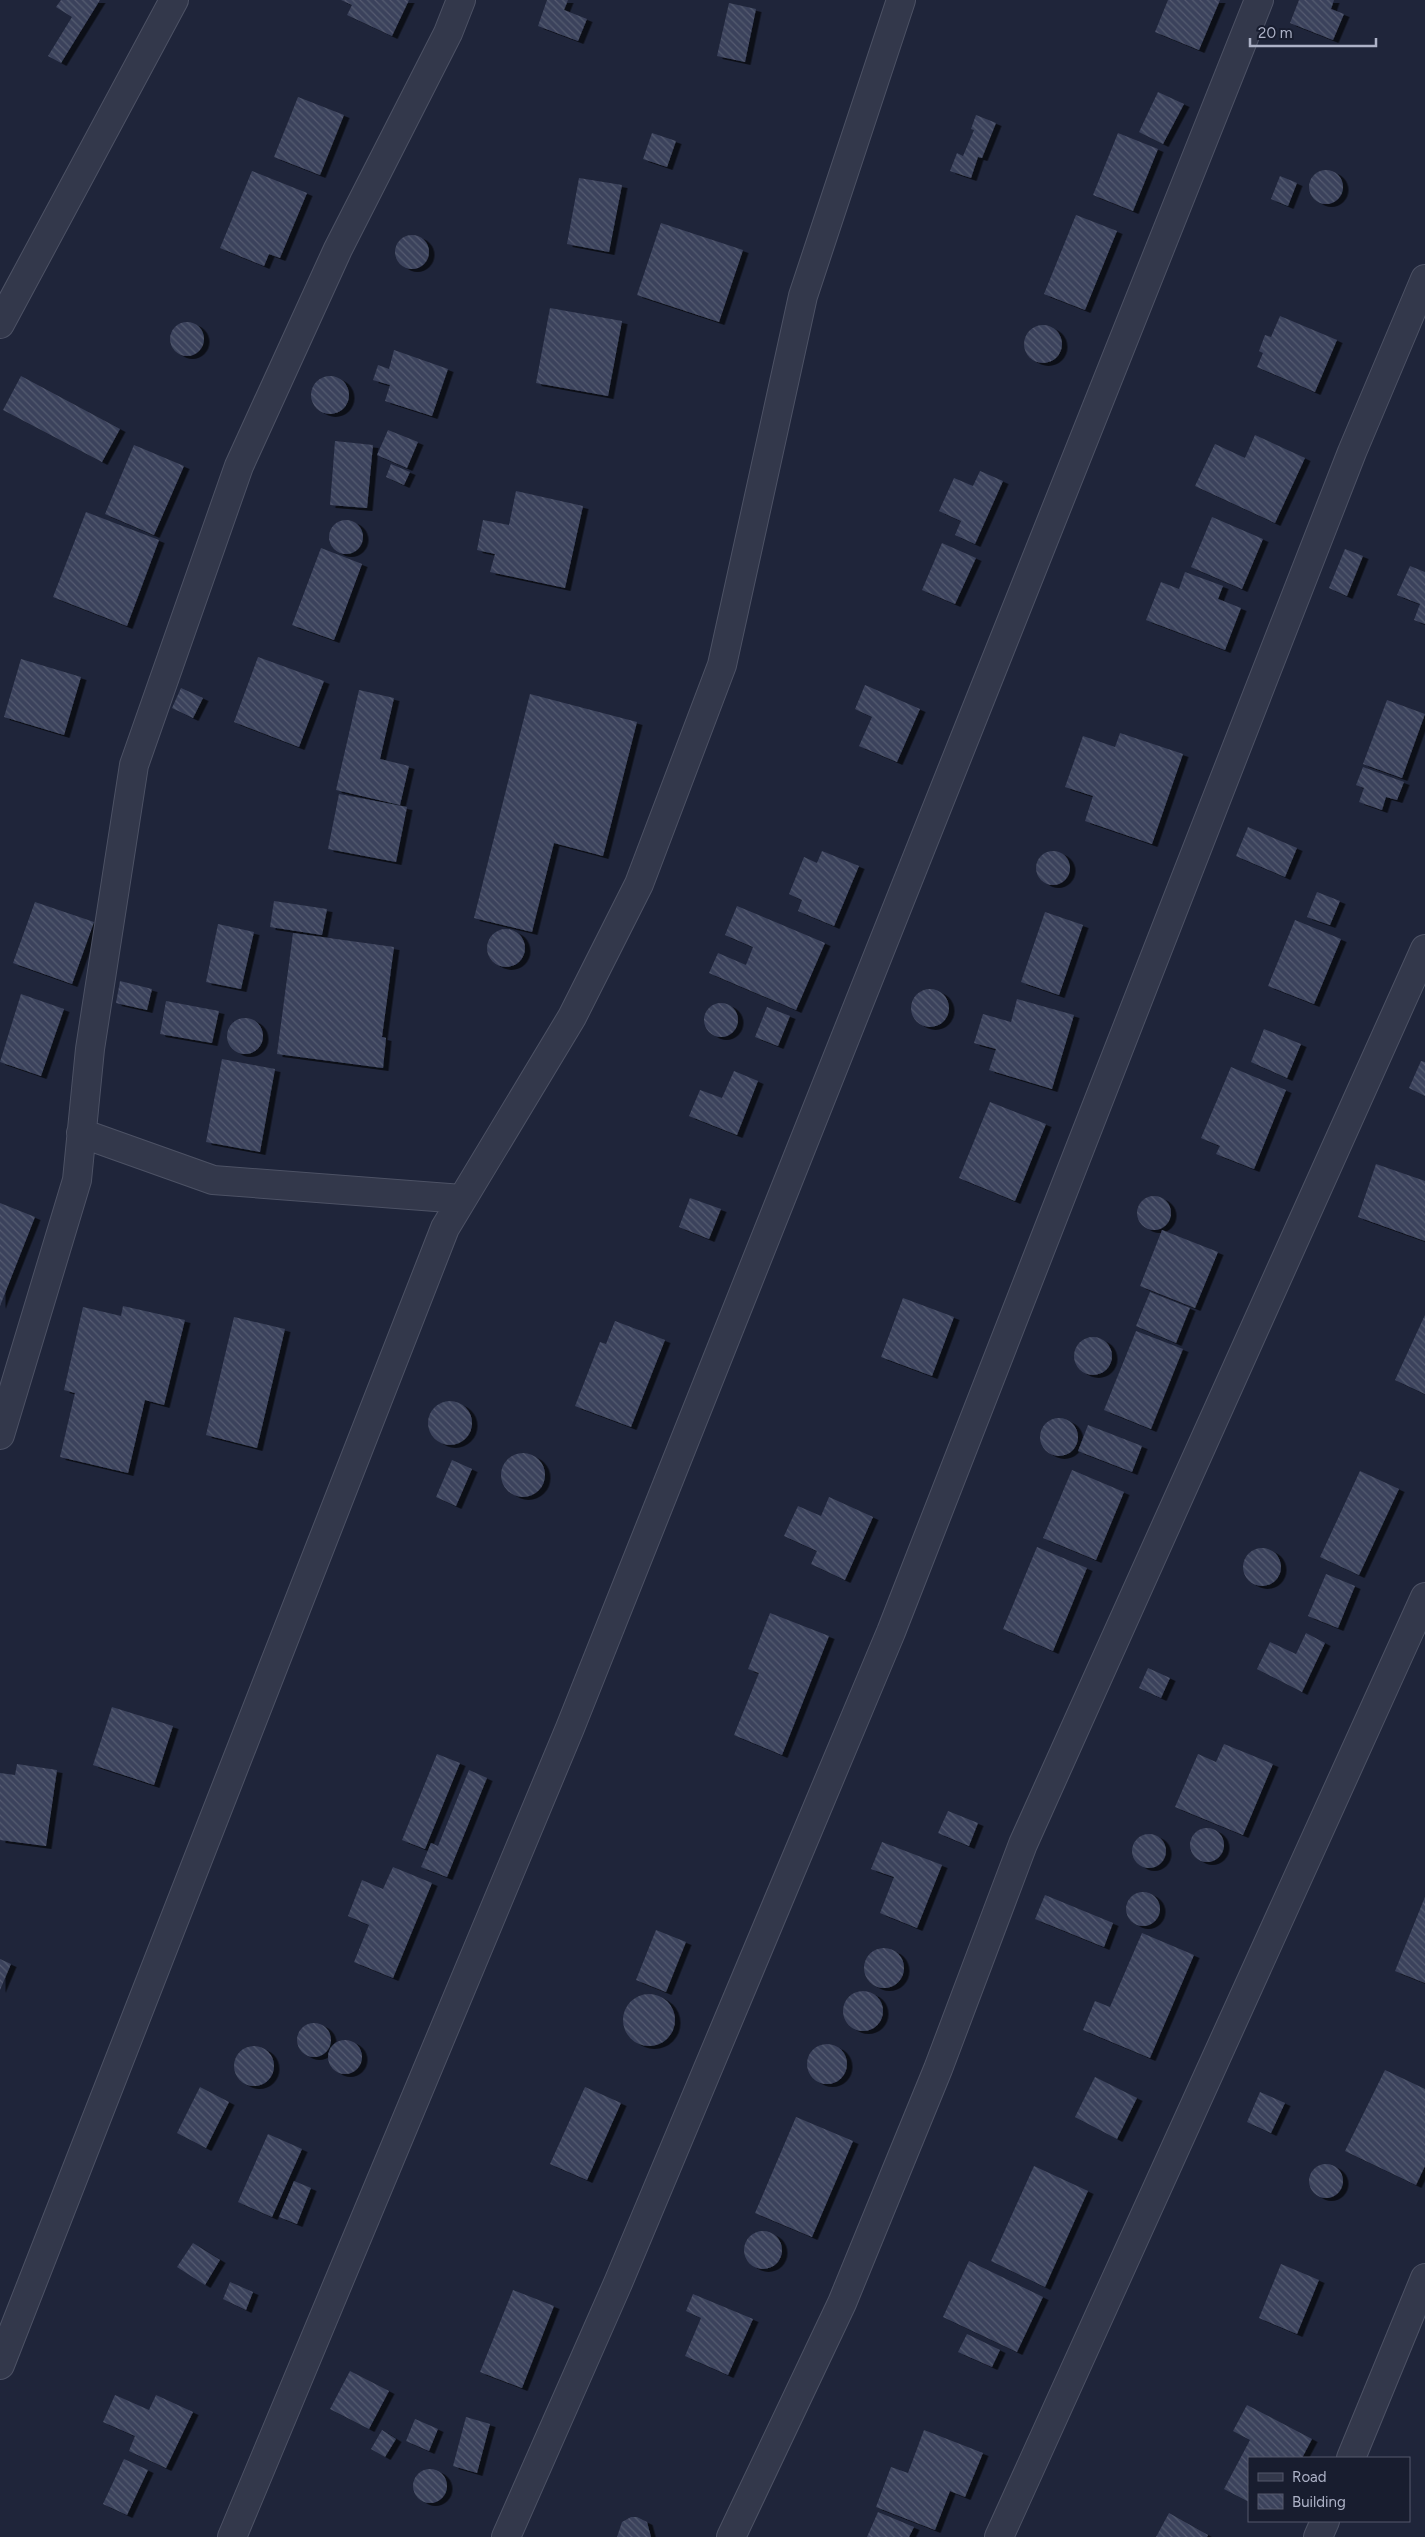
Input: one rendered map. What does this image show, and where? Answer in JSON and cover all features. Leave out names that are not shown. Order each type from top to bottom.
[{"type":"street","points":[[0,324],[174,0]]},
{"type":"street","points":[[0,1435],[76,1180],[90,1048],[134,765],[239,466],[338,249],[448,33],[461,0]]},
{"type":"street","points":[[0,2365],[445,1228],[572,1017],[639,884],[722,664],[803,296],[901,0]]},
{"type":"street","points":[[232,2537],[574,1718],[1259,0]]},
{"type":"street","points":[[506,2537],[618,2283],[891,1632],[1352,452],[1425,280]]},
{"type":"street","points":[[731,2537],[842,2303],[938,2070],[1023,1844],[1425,949]]},
{"type":"street","points":[[81,1133],[213,1180],[462,1199]]},
{"type":"street","points":[[999,2537],[1425,1597]]},
{"type":"street","points":[[1351,2457],[1425,2278]]},
{"type":"street","points":[[1318,2537],[1325,2522]]},
{"type":"building","points":[[61,0],[100,0],[61,63],[48,56],[72,17],[56,7]]},
{"type":"building","points":[[341,0],[409,0],[392,36],[347,15],[352,5]]},
{"type":"building","points":[[547,0],[568,0],[564,10],[587,19],[578,41],[538,26]]},
{"type":"building","points":[[1168,0],[1220,0],[1199,50],[1155,32]]},
{"type":"building","points":[[1299,0],[1334,0],[1331,9],[1344,14],[1333,40],[1290,23]]},
{"type":"building","points":[[729,3],[756,9],[745,62],[717,56]]},
{"type":"building","points":[[1158,92],[1184,104],[1163,144],[1139,132]]},
{"type":"building","points":[[298,97],[344,115],[320,175],[274,157]]},
{"type":"building","points":[[976,115],[996,123],[982,158],[978,157],[971,178],[950,171],[957,153],[963,156],[974,130],[971,129]]},
{"type":"building","points":[[652,133],[676,141],[667,167],[643,159]]},
{"type":"building","points":[[1118,133],[1158,149],[1133,211],[1093,195]]},
{"type":"building","points":[[1326,170],[1338,175],[1343,187],[1338,199],[1326,204],[1314,199],[1309,187],[1314,175]]},
{"type":"building","points":[[252,171],[307,193],[280,258],[269,254],[264,266],[220,248]]},
{"type":"building","points":[[1280,176],[1297,183],[1288,206],[1271,199]]},
{"type":"building","points":[[579,178],[622,185],[609,252],[567,244]]},
{"type":"building","points":[[1076,215],[1117,231],[1085,310],[1044,294]]},
{"type":"building","points":[[661,223],[743,250],[719,322],[637,295]]},
{"type":"building","points":[[412,235],[419,236],[424,240],[428,245],[428,259],[424,264],[419,268],[412,269],[405,268],[400,264],[396,259],[395,252],[396,245],[400,240],[405,236]]},
{"type":"building","points":[[550,308],[622,321],[608,396],[536,383]]},
{"type":"building","points":[[1280,316],[1337,340],[1315,392],[1257,367],[1263,353],[1259,351],[1265,335],[1271,337]]},
{"type":"building","points":[[187,322],[194,323],[199,327],[203,332],[203,346],[199,351],[194,355],[187,356],[180,355],[175,351],[171,346],[170,339],[171,332],[175,327],[180,323]]},
{"type":"building","points":[[1043,325],[1056,331],[1062,344],[1056,357],[1043,363],[1030,357],[1024,344],[1030,331]]},
{"type":"building","points":[[394,350],[448,369],[432,416],[385,401],[390,385],[373,380],[378,365],[389,369]]},
{"type":"building","points":[[21,376],[120,429],[102,462],[3,410]]},
{"type":"building","points":[[330,376],[343,382],[349,395],[343,408],[330,414],[317,408],[311,395],[317,382]]},
{"type":"building","points":[[388,430],[418,442],[407,468],[377,455]]},
{"type":"building","points":[[1255,435],[1305,458],[1275,523],[1195,486],[1215,444],[1245,458]]},
{"type":"building","points":[[335,441],[373,445],[367,508],[330,505]]},
{"type":"building","points":[[134,445],[184,466],[154,535],[105,514]]},
{"type":"building","points":[[391,464],[410,472],[404,485],[386,477]]},
{"type":"building","points":[[980,471],[1003,481],[975,544],[955,535],[961,521],[939,511],[954,478],[973,486]]},
{"type":"building","points":[[516,491],[583,506],[565,588],[490,572],[495,554],[477,550],[483,520],[509,525]]},
{"type":"building","points":[[86,512],[159,540],[127,626],[53,597]]},
{"type":"building","points":[[1212,517],[1263,539],[1242,589],[1191,567]]},
{"type":"building","points":[[346,520],[358,525],[363,537],[358,549],[346,554],[334,549],[329,537],[334,525]]},
{"type":"building","points":[[942,543],[976,558],[955,604],[922,590]]},
{"type":"building","points":[[321,548],[362,564],[334,640],[292,625]]},
{"type":"building","points":[[1345,549],[1363,556],[1347,596],[1329,588]]},
{"type":"building","points":[[1410,566],[1425,572],[1425,624],[1414,620],[1420,604],[1397,595]]},
{"type":"building","points":[[1185,572],[1223,586],[1218,599],[1241,608],[1225,650],[1146,620],[1161,582],[1179,589]]},
{"type":"building","points":[[258,657],[324,681],[299,747],[234,722]]},
{"type":"building","points":[[21,659],[81,677],[64,735],[4,717]]},
{"type":"building","points":[[865,685],[920,709],[897,762],[859,746],[872,717],[855,709]]},
{"type":"building","points":[[181,688],[203,698],[193,718],[172,708]]},
{"type":"building","points":[[359,690],[394,698],[380,759],[409,766],[400,805],[336,790]]},
{"type":"building","points":[[530,694],[637,722],[603,856],[554,843],[532,932],[474,918]]},
{"type":"building","points":[[1387,700],[1425,714],[1402,778],[1363,764]]},
{"type":"building","points":[[1120,733],[1183,754],[1152,844],[1085,821],[1093,796],[1065,787],[1083,736],[1115,747]]},
{"type":"building","points":[[1363,767],[1404,782],[1397,800],[1386,797],[1382,810],[1359,802],[1364,788],[1356,785]]},
{"type":"building","points":[[339,794],[407,807],[396,862],[328,849]]},
{"type":"building","points":[[1248,827],[1297,848],[1285,877],[1236,856]]},
{"type":"building","points":[[822,851],[859,866],[834,926],[798,911],[802,900],[789,894],[804,857],[817,863]]},
{"type":"building","points":[[1053,851],[1065,856],[1070,868],[1065,880],[1053,885],[1041,880],[1036,868],[1041,856]]},
{"type":"building","points":[[1317,892],[1340,901],[1330,925],[1307,917]]},
{"type":"building","points":[[274,901],[327,909],[322,935],[270,927]]},
{"type":"building","points":[[35,902],[94,922],[72,984],[13,963]]},
{"type":"building","points":[[737,906],[825,943],[796,1010],[709,973],[718,953],[746,965],[753,947],[725,935]]},
{"type":"building","points":[[1045,912],[1083,925],[1059,995],[1021,982]]},
{"type":"building","points":[[1295,920],[1341,939],[1314,1004],[1268,986]]},
{"type":"building","points":[[218,924],[254,932],[241,989],[206,982]]},
{"type":"building","points":[[506,929],[519,935],[525,948],[519,961],[506,967],[493,961],[487,948],[493,935]]},
{"type":"building","points":[[293,933],[394,947],[382,1037],[386,1038],[383,1068],[277,1054]]},
{"type":"building","points":[[120,981],[152,989],[147,1010],[116,1003]]},
{"type":"building","points":[[930,989],[943,995],[949,1008],[943,1021],[930,1027],[917,1021],[911,1008],[917,995]]},
{"type":"building","points":[[21,994],[64,1009],[41,1076],[0,1062]]},
{"type":"building","points":[[1017,999],[1074,1015],[1052,1089],[989,1070],[996,1049],[974,1043],[983,1014],[1011,1022]]},
{"type":"building","points":[[166,1001],[219,1011],[212,1043],[160,1034]]},
{"type":"building","points":[[721,1003],[728,1004],[733,1008],[737,1013],[737,1027],[733,1032],[728,1036],[721,1037],[714,1036],[709,1032],[705,1027],[704,1020],[705,1013],[709,1008],[714,1004]]},
{"type":"building","points":[[767,1007],[790,1016],[778,1046],[755,1037]]},
{"type":"building","points":[[245,1018],[252,1019],[258,1023],[262,1029],[262,1043],[258,1049],[252,1053],[245,1054],[238,1053],[232,1049],[228,1043],[227,1036],[228,1029],[232,1023],[238,1019]]},
{"type":"building","points":[[1264,1029],[1301,1044],[1287,1078],[1251,1062]]},
{"type":"building","points":[[222,1059],[275,1069],[260,1152],[206,1142]]},
{"type":"building","points":[[1421,1061],[1425,1062],[1425,1096],[1409,1088]]},
{"type":"building","points":[[1231,1067],[1286,1090],[1254,1169],[1216,1154],[1220,1146],[1201,1138]]},
{"type":"building","points":[[734,1071],[758,1081],[737,1135],[689,1116],[700,1090],[722,1098]]},
{"type":"building","points":[[990,1102],[1046,1124],[1015,1201],[959,1178]]},
{"type":"building","points":[[1376,1164],[1425,1181],[1425,1241],[1358,1217]]},
{"type":"building","points":[[1154,1196],[1166,1201],[1171,1213],[1166,1225],[1154,1230],[1142,1225],[1137,1213],[1142,1201]]},
{"type":"building","points":[[690,1198],[721,1209],[709,1239],[679,1227]]},
{"type":"building","points":[[0,1203],[35,1217],[0,1306]]},
{"type":"building","points":[[1162,1230],[1218,1252],[1195,1308],[1140,1286]]},
{"type":"building","points":[[1150,1292],[1190,1308],[1176,1343],[1136,1326]]},
{"type":"building","points":[[903,1298],[954,1317],[932,1376],[881,1357]]},
{"type":"building","points":[[123,1306],[185,1320],[164,1405],[145,1400],[128,1473],[60,1457],[75,1393],[64,1390],[83,1307],[121,1316]]},
{"type":"building","points":[[1425,1315],[1425,1394],[1395,1380]]},
{"type":"building","points":[[234,1317],[285,1329],[257,1448],[206,1435]]},
{"type":"building","points":[[615,1321],[665,1340],[631,1427],[575,1406],[600,1342],[606,1344]]},
{"type":"building","points":[[1136,1331],[1183,1349],[1151,1429],[1104,1410]]},
{"type":"building","points":[[1093,1337],[1106,1343],[1112,1356],[1106,1369],[1093,1375],[1080,1369],[1074,1356],[1080,1343]]},
{"type":"building","points":[[454,1401],[466,1407],[471,1414],[471,1432],[466,1439],[459,1444],[446,1445],[434,1439],[429,1432],[428,1419],[434,1407],[441,1402]]},
{"type":"building","points":[[1059,1418],[1072,1424],[1078,1437],[1072,1450],[1059,1456],[1046,1450],[1040,1437],[1046,1424]]},
{"type":"building","points":[[1088,1425],[1142,1446],[1132,1472],[1078,1451]]},
{"type":"building","points":[[523,1453],[535,1457],[541,1463],[545,1475],[541,1487],[535,1493],[523,1497],[511,1493],[505,1487],[501,1475],[505,1463],[511,1457]]},
{"type":"building","points":[[452,1460],[472,1469],[456,1506],[436,1497]]},
{"type":"building","points":[[1072,1470],[1124,1492],[1096,1560],[1043,1538]]},
{"type":"building","points":[[1360,1471],[1399,1489],[1359,1575],[1320,1557]]},
{"type":"building","points":[[829,1497],[873,1517],[845,1580],[811,1564],[817,1551],[784,1536],[798,1506],[821,1516]]},
{"type":"building","points":[[1037,1547],[1087,1568],[1053,1651],[1003,1629]]},
{"type":"building","points":[[1262,1548],[1275,1554],[1281,1567],[1275,1580],[1262,1586],[1249,1580],[1243,1567],[1249,1554]]},
{"type":"building","points":[[1326,1574],[1355,1586],[1338,1628],[1308,1616]]},
{"type":"building","points":[[770,1613],[829,1636],[782,1755],[734,1735],[759,1673],[748,1669]]},
{"type":"building","points":[[1306,1633],[1325,1643],[1302,1692],[1257,1669],[1270,1642],[1296,1654]]},
{"type":"building","points":[[1148,1668],[1170,1678],[1161,1698],[1139,1688]]},
{"type":"building","points":[[112,1707],[173,1726],[154,1785],[93,1765]]},
{"type":"building","points":[[1224,1744],[1273,1764],[1243,1835],[1175,1807],[1198,1754],[1216,1762]]},
{"type":"building","points":[[437,1754],[460,1763],[425,1849],[402,1840]]},
{"type":"building","points":[[17,1764],[57,1770],[46,1846],[0,1840],[0,1773],[15,1775]]},
{"type":"building","points":[[469,1770],[487,1778],[447,1877],[421,1867],[431,1843],[438,1846]]},
{"type":"building","points":[[948,1811],[978,1823],[969,1846],[938,1833]]},
{"type":"building","points":[[1207,1828],[1214,1829],[1219,1833],[1223,1838],[1223,1852],[1219,1857],[1214,1861],[1207,1862],[1200,1861],[1195,1857],[1191,1852],[1190,1845],[1191,1838],[1195,1833],[1200,1829]]},
{"type":"building","points":[[1149,1834],[1156,1835],[1161,1839],[1165,1844],[1165,1858],[1161,1863],[1156,1867],[1149,1868],[1142,1867],[1137,1863],[1133,1858],[1132,1851],[1133,1844],[1137,1839],[1142,1835]]},
{"type":"building","points":[[882,1842],[942,1865],[917,1928],[880,1913],[894,1877],[871,1869]]},
{"type":"building","points":[[393,1867],[432,1883],[393,1978],[354,1962],[369,1925],[348,1916],[362,1880],[383,1889]]},
{"type":"building","points":[[1143,1892],[1150,1893],[1155,1897],[1159,1902],[1159,1916],[1155,1921],[1150,1925],[1143,1926],[1136,1925],[1131,1921],[1127,1916],[1126,1909],[1127,1902],[1131,1897],[1136,1893]]},
{"type":"building","points":[[1045,1895],[1113,1923],[1104,1947],[1035,1919]]},
{"type":"building","points":[[1425,1897],[1425,1983],[1395,1971]]},
{"type":"building","points":[[656,1930],[686,1942],[666,1992],[636,1980]]},
{"type":"building","points":[[1142,1933],[1194,1955],[1150,2058],[1083,2030],[1095,2001],[1110,2007]]},
{"type":"building","points":[[884,1948],[895,1951],[901,1957],[904,1968],[901,1979],[895,1985],[884,1988],[873,1985],[867,1979],[864,1968],[867,1957],[873,1951]]},
{"type":"building","points":[[0,1959],[11,1964],[0,1990]]},
{"type":"building","points":[[863,1991],[874,1994],[880,2000],[883,2011],[880,2022],[874,2028],[863,2031],[852,2028],[846,2022],[843,2011],[846,2000],[852,1994]]},
{"type":"building","points":[[649,1994],[659,1996],[667,2002],[673,2010],[675,2020],[673,2030],[667,2038],[659,2044],[649,2046],[639,2044],[631,2038],[625,2030],[623,2020],[625,2010],[631,2002],[639,1996]]},
{"type":"building","points":[[314,2023],[326,2028],[331,2040],[326,2052],[314,2057],[302,2052],[297,2040],[302,2028]]},
{"type":"building","points":[[345,2040],[357,2045],[362,2057],[357,2069],[345,2074],[333,2069],[328,2057],[333,2045]]},
{"type":"building","points":[[831,2044],[838,2047],[844,2053],[847,2064],[846,2072],[838,2081],[831,2084],[823,2084],[816,2081],[808,2072],[807,2060],[810,2053],[819,2045]]},
{"type":"building","points":[[258,2046],[265,2049],[271,2055],[274,2066],[273,2074],[265,2083],[258,2086],[250,2086],[243,2083],[235,2074],[234,2062],[237,2055],[246,2047]]},
{"type":"building","points":[[1385,2070],[1425,2089],[1425,2166],[1416,2185],[1345,2151]]},
{"type":"building","points":[[1095,2077],[1137,2098],[1117,2139],[1075,2117]]},
{"type":"building","points":[[200,2087],[229,2102],[206,2148],[177,2133]]},
{"type":"building","points":[[585,2087],[621,2103],[587,2180],[550,2164]]},
{"type":"building","points":[[1260,2092],[1285,2103],[1271,2133],[1247,2122]]},
{"type":"building","points":[[796,2117],[853,2141],[812,2237],[755,2213]]},
{"type":"building","points":[[268,2134],[302,2149],[272,2217],[238,2202]]},
{"type":"building","points":[[1326,2164],[1333,2165],[1338,2169],[1342,2174],[1342,2188],[1338,2193],[1333,2197],[1326,2198],[1319,2197],[1314,2193],[1310,2188],[1309,2181],[1310,2174],[1314,2169],[1319,2165]]},
{"type":"building","points":[[1034,2166],[1088,2191],[1045,2287],[991,2261]]},
{"type":"building","points":[[294,2181],[311,2188],[297,2224],[279,2217]]},
{"type":"building","points":[[763,2231],[770,2232],[776,2237],[781,2243],[781,2257],[776,2263],[770,2268],[763,2269],[756,2268],[750,2263],[745,2257],[744,2250],[745,2243],[750,2237],[756,2232]]},
{"type":"building","points":[[193,2243],[220,2260],[205,2285],[177,2267]]},
{"type":"building","points":[[969,2261],[1043,2297],[1017,2352],[943,2317]]},
{"type":"building","points":[[1281,2264],[1319,2280],[1297,2334],[1259,2318]]},
{"type":"building","points":[[230,2282],[253,2292],[246,2310],[223,2299]]},
{"type":"building","points":[[513,2290],[554,2306],[522,2388],[480,2372]]},
{"type":"building","points":[[693,2294],[753,2319],[728,2375],[685,2356],[701,2318],[686,2311]]},
{"type":"building","points":[[967,2334],[1000,2350],[992,2367],[958,2352]]},
{"type":"building","points":[[350,2371],[389,2391],[369,2429],[330,2409]]},
{"type":"building","points":[[115,2395],[149,2410],[156,2395],[193,2412],[166,2468],[129,2451],[135,2436],[103,2422]]},
{"type":"building","points":[[1247,2405],[1312,2439],[1303,2457],[1248,2457],[1248,2501],[1224,2489],[1250,2440],[1233,2431]]},
{"type":"building","points":[[466,2417],[490,2424],[477,2473],[453,2466]]},
{"type":"building","points":[[415,2419],[438,2429],[429,2451],[406,2441]]},
{"type":"building","points":[[382,2430],[396,2439],[385,2457],[371,2449]]},
{"type":"building","points":[[924,2430],[983,2453],[965,2497],[950,2491],[935,2530],[876,2507],[891,2467],[908,2473]]},
{"type":"building","points":[[124,2459],[148,2470],[127,2515],[103,2504]]},
{"type":"building","points":[[430,2469],[437,2470],[442,2474],[446,2479],[446,2493],[442,2498],[437,2502],[430,2503],[423,2502],[418,2498],[414,2493],[413,2486],[414,2479],[418,2474],[423,2470]]},
{"type":"building","points":[[878,2512],[914,2527],[909,2537],[867,2537]]},
{"type":"building","points":[[1169,2513],[1208,2535],[1207,2537],[1156,2537]]},
{"type":"building","points":[[631,2517],[637,2517],[647,2522],[651,2537],[617,2537],[622,2522]]}]
